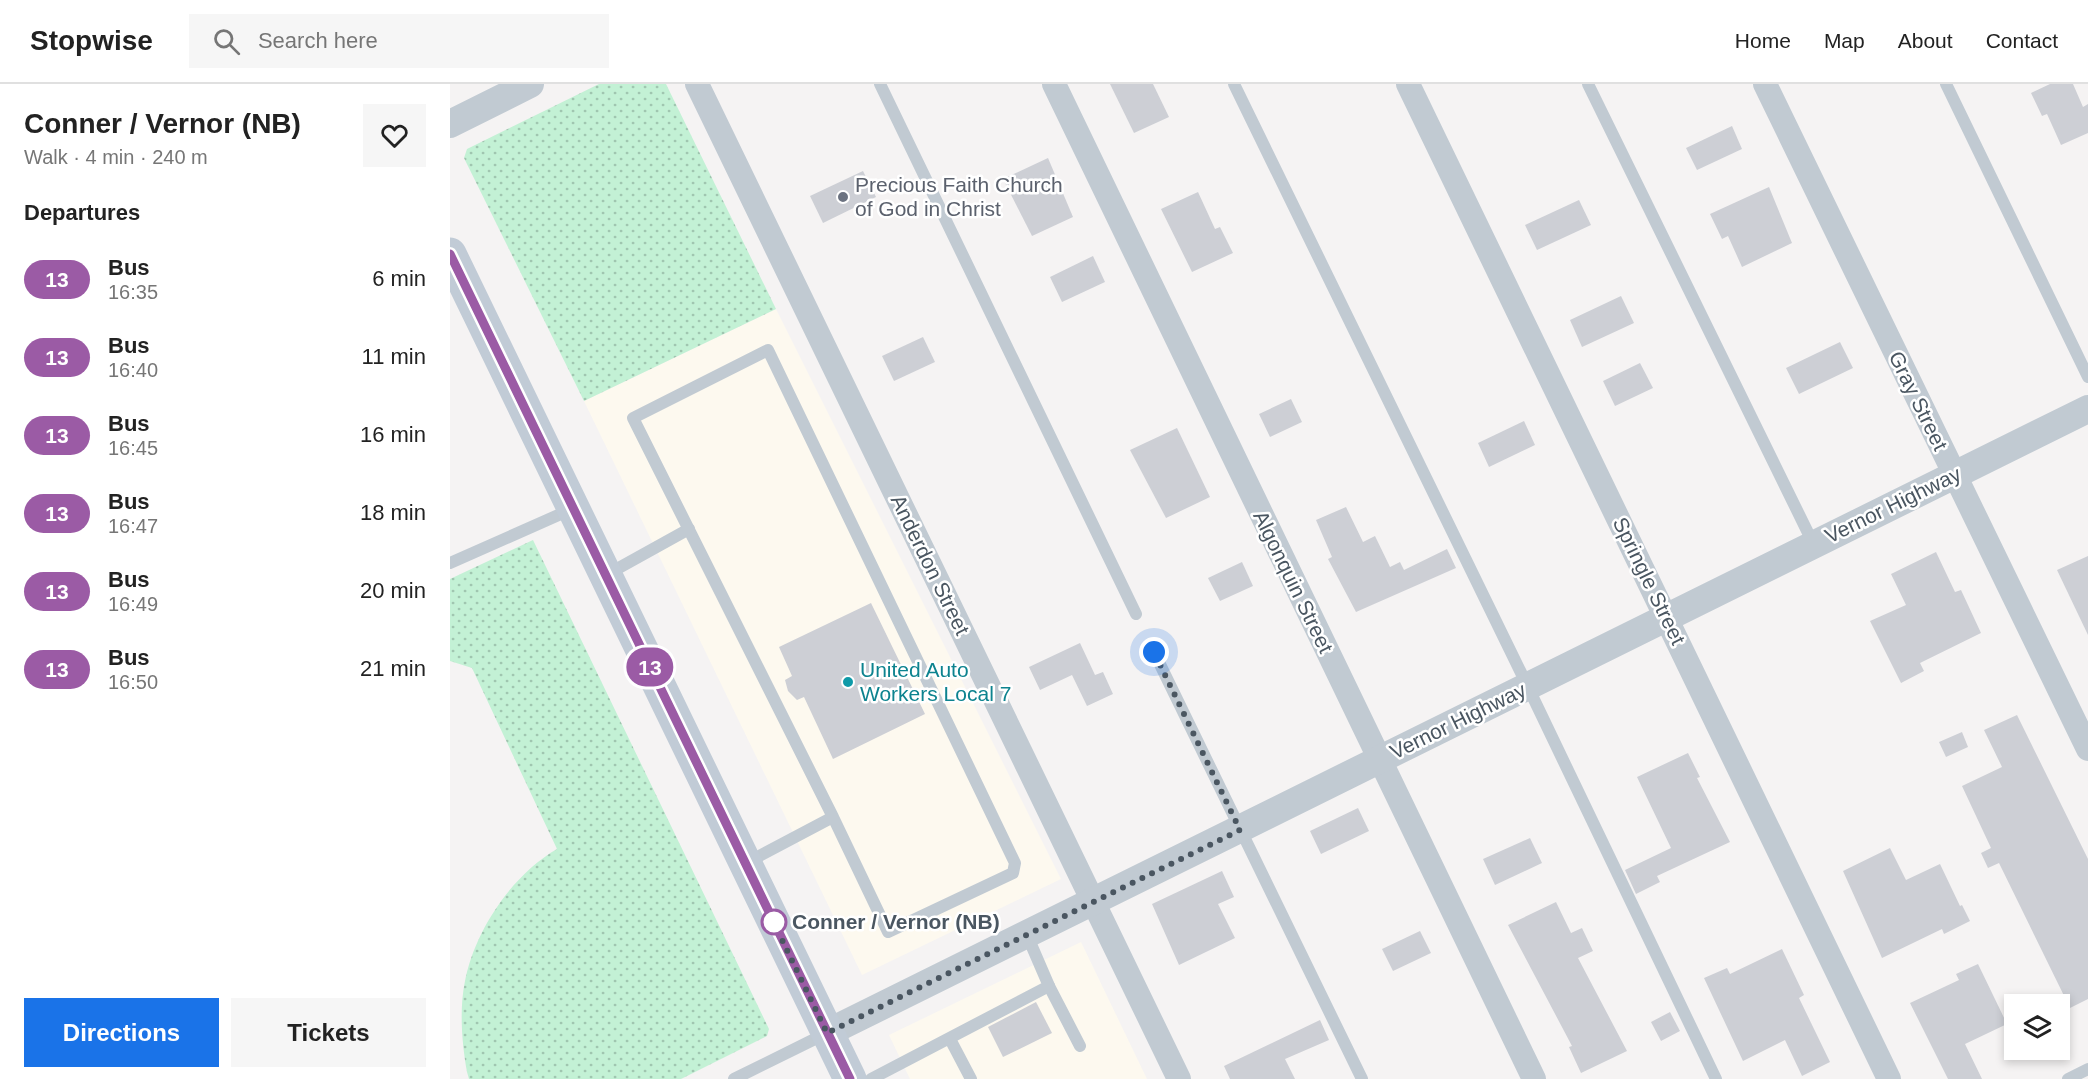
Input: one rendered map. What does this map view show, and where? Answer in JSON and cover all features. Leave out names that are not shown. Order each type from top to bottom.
[{"type":"main road","points":[[450,254],[850,1079]]},
{"type":"street","points":[[450,124],[530,84]]},
{"type":"street","name":"Anderdon Street","points":[[697,84],[1179,1079]]},
{"type":"street","name":"Algonquin Street","points":[[1054,84],[1534,1079]]},
{"type":"street","name":"Springle Street","points":[[1408,84],[1889,1079]]},
{"type":"street","name":"Gray Street","points":[[1765,84],[2088,749]]},
{"type":"street","name":"Vernor Highway","points":[[827,1033],[2088,409]]},
{"type":"lane","points":[[880,84],[1136,614]]},
{"type":"lane","points":[[1234,84],[1716,1079]]},
{"type":"lane","points":[[1588,84],[1814,545]]},
{"type":"lane","points":[[1946,84],[2088,376]]},
{"type":"lane","points":[[768,350],[1009,846],[1015,863],[1013,873],[888,932],[833,817],[633,418],[768,350]]},
{"type":"lane","points":[[450,563],[573,508]]},
{"type":"lane","points":[[605,575],[688,529]]},
{"type":"lane","points":[[1154,652],[1362,1079]]},
{"type":"lane","points":[[745,863],[833,817]]},
{"type":"lane","points":[[1027,935],[1049,986],[1080,1046]]},
{"type":"lane","points":[[871,1079],[1049,986]]},
{"type":"lane","points":[[734,1079],[827,1033]]},
{"type":"lane","points":[[950,1039],[971,1079]]},
{"type":"lane","points":[[2068,1079],[2088,1069]]},
{"type":"shaded area","points":[[776,309],[1061,879],[862,975],[584,401]]},
{"type":"shaded area","points":[[1081,942],[1147,1079],[910,1079],[889,1035]]},
{"type":"green space","points":[[599,84],[666,84],[776,309],[584,401],[464,158],[467,149]]},
{"type":"green space","points":[[533,540],[769,1029],[767,1036],[681,1079],[469,1079],[467,1072],[462,1004],[465,981],[477,943],[498,906],[511,889],[525,873],[557,849],[472,668],[450,661],[450,579]]},
{"type":"building","points":[[1110,84],[1153,84],[1169,117],[1134,133]]},
{"type":"building","points":[[2050,84],[2073,84],[2083,107],[2088,104],[2088,133],[2061,145],[2047,114],[2042,116],[2031,93]]},
{"type":"building","points":[[1732,126],[1742,149],[1697,170],[1686,148]]},
{"type":"building","points":[[1048,158],[1073,217],[1032,236],[1003,179]]},
{"type":"building","name":"Precious Faith Church of God in Christ","points":[[863,171],[876,197],[823,223],[810,196]]},
{"type":"building","points":[[1769,187],[1792,243],[1742,267],[1728,236],[1722,239],[1710,214]]},
{"type":"building","points":[[1198,192],[1215,229],[1220,227],[1233,253],[1192,272],[1161,209]]},
{"type":"building","points":[[1579,200],[1591,225],[1537,250],[1525,225]]},
{"type":"building","points":[[1093,256],[1105,282],[1062,302],[1050,277]]},
{"type":"building","points":[[1621,296],[1634,323],[1582,347],[1570,320]]},
{"type":"building","points":[[923,337],[935,362],[894,381],[882,356]]},
{"type":"building","points":[[1840,342],[1853,368],[1799,394],[1786,368]]},
{"type":"building","points":[[1640,363],[1653,388],[1615,406],[1603,381]]},
{"type":"building","points":[[1291,399],[1302,422],[1270,437],[1259,414]]},
{"type":"building","points":[[1524,421],[1535,445],[1489,467],[1478,443]]},
{"type":"building","points":[[1177,428],[1210,497],[1166,518],[1130,450]]},
{"type":"building","points":[[1346,507],[1363,542],[1375,536],[1390,567],[1400,562],[1404,570],[1447,549],[1456,568],[1356,612],[1328,559],[1332,557],[1316,520]]},
{"type":"building","points":[[1936,552],[1955,592],[1961,590],[1981,633],[1920,663],[1924,671],[1901,683],[1870,621],[1906,605],[1891,574]]},
{"type":"building","points":[[2088,556],[2088,635],[2057,570]]},
{"type":"building","points":[[1242,562],[1253,586],[1220,601],[1208,578]]},
{"type":"building","name":"United Auto Workers Local 7","points":[[871,603],[925,714],[833,759],[804,697],[797,700],[788,691],[785,680],[792,676],[779,647]]},
{"type":"building","points":[[1080,643],[1095,675],[1103,672],[1113,694],[1087,706],[1072,675],[1040,690],[1029,667]]},
{"type":"building","points":[[2017,715],[2088,859],[2088,999],[2070,1008],[2070,994],[2063,994],[1999,863],[1988,868],[1981,853],[1991,848],[1962,786],[2002,767],[1984,730]]},
{"type":"building","points":[[1962,732],[1968,747],[1946,757],[1939,742]]},
{"type":"building","points":[[1688,753],[1700,777],[1697,778],[1730,842],[1657,876],[1660,882],[1636,894],[1625,870],[1671,848],[1637,777]]},
{"type":"building","points":[[1358,808],[1369,831],[1321,854],[1310,831]]},
{"type":"building","points":[[1530,838],[1542,863],[1495,885],[1483,859]]},
{"type":"building","points":[[1890,848],[1906,880],[1940,864],[1960,906],[1962,905],[1970,921],[1944,934],[1942,929],[1882,958],[1843,871]]},
{"type":"building","points":[[1222,871],[1234,897],[1218,904],[1235,938],[1179,965],[1152,904]]},
{"type":"building","points":[[1556,902],[1571,933],[1582,928],[1593,951],[1578,958],[1627,1051],[1581,1073],[1569,1047],[1572,1046],[1508,925]]},
{"type":"building","points":[[1420,931],[1431,953],[1393,971],[1382,949]]},
{"type":"building","points":[[1782,949],[1804,995],[1799,998],[1830,1062],[1802,1076],[1785,1040],[1743,1061],[1704,978],[1727,968],[1730,974]]},
{"type":"building","points":[[1978,964],[2004,1018],[2004,1025],[1965,1044],[1982,1079],[1948,1079],[1910,1003],[1959,980],[1956,974]]},
{"type":"building","points":[[1036,1002],[1052,1033],[1003,1057],[988,1027]]},
{"type":"building","points":[[1670,1012],[1680,1031],[1661,1041],[1651,1022]]},
{"type":"building","points":[[1320,1020],[1329,1040],[1285,1059],[1295,1079],[1230,1079],[1224,1066]]},
{"type":"bus line","name":"13","points":[[450,254],[850,1079]]},
{"type":"place","name":"Precious Faith Church of God in Christ","points":[[843,197]]},
{"type":"place","name":"United Auto Workers Local 7","points":[[848,682]]},
{"type":"place","name":"Conner / Vernor (NB)","points":[[774,922]]},
{"type":"route","points":[[774,922],[771,917],[827,1033],[1240,830],[1154,652]]}]
